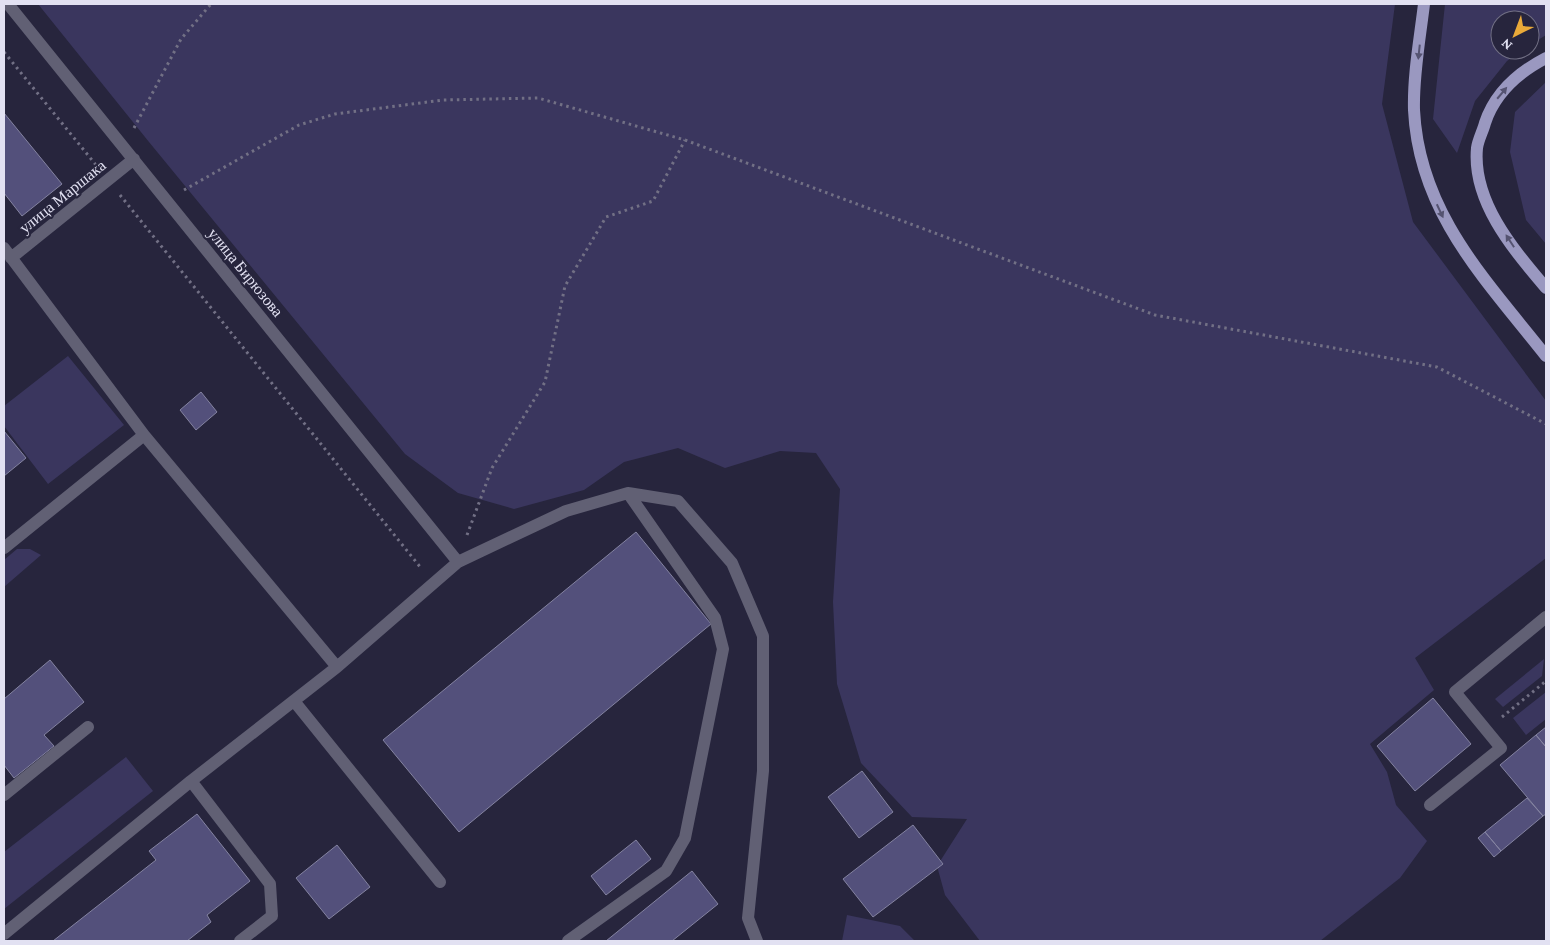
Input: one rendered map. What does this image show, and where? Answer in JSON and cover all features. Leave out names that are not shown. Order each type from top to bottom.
[{"type":"main road","points":[[1424,4],[1414,109],[1420,151],[1430,191],[1445,222],[1471,262],[1546,356]]},
{"type":"main road","points":[[1546,58],[1516,77],[1499,95],[1488,114],[1477,148],[1479,182],[1490,211],[1515,248],[1546,288]]},
{"type":"street","name":"улица Бирюзова","points":[[8,4],[458,562]]},
{"type":"street","name":"улица Маршака","points":[[7,253],[134,159]]},
{"type":"street","points":[[7,253],[144,435],[337,667]]},
{"type":"street","points":[[4,548],[144,435]]},
{"type":"street","points":[[568,941],[666,871],[685,838],[723,649],[715,618],[628,493]]},
{"type":"street","points":[[4,934],[191,781],[337,667],[458,562],[566,511],[628,493],[678,501],[732,563],[763,636],[762,771],[748,918],[757,941]]},
{"type":"street","points":[[1430,806],[1501,748],[1455,692],[1546,617]]},
{"type":"street","points":[[294,701],[440,882]]},
{"type":"street","points":[[4,795],[88,728]]},
{"type":"street","points":[[191,781],[270,884],[272,916],[240,941]]},
{"type":"path","points":[[134,129],[181,39],[211,4]]},
{"type":"path","points":[[4,52],[424,571],[465,539],[492,468],[545,382],[565,286],[606,217],[653,201],[685,140]]},
{"type":"path","points":[[184,191],[299,125],[335,114],[443,100],[538,98],[685,140],[1155,315],[1438,367],[1546,424]]},
{"type":"path","points":[[1486,730],[1546,681]]},
{"type":"shaded area","points":[[38,4],[1395,4],[1382,104],[1413,222],[1546,401],[1546,558],[1415,658],[1434,690],[1370,744],[1387,772],[1396,805],[1427,841],[1400,878],[1320,941],[980,941],[945,895],[937,866],[967,819],[912,817],[861,763],[837,684],[833,602],[840,489],[816,453],[780,451],[725,468],[678,448],[624,462],[584,490],[514,509],[458,493],[405,454]]},
{"type":"shaded area","points":[[1445,4],[1546,4],[1546,35],[1540,39],[1540,10],[1490,10],[1490,60],[1508,60],[1475,101],[1457,153],[1433,119]]},
{"type":"shaded area","points":[[1546,82],[1546,244],[1526,220],[1510,152],[1515,112]]},
{"type":"shaded area","points":[[68,356],[124,425],[48,484],[4,426],[4,406]]},
{"type":"shaded area","points":[[17,549],[30,549],[41,555],[4,587],[4,560]]},
{"type":"shaded area","points":[[1544,659],[1542,676],[1503,707],[1495,699]]},
{"type":"shaded area","points":[[1546,692],[1546,719],[1526,735],[1513,718]]},
{"type":"shaded area","points":[[126,757],[153,791],[4,909],[4,852]]},
{"type":"shaded area","points":[[847,915],[900,926],[915,941],[842,941]]},
{"type":"building","points":[[4,113],[62,184],[22,216],[4,193]]},
{"type":"building","points":[[201,392],[217,412],[196,430],[180,410]]},
{"type":"building","points":[[4,431],[26,458],[4,476]]},
{"type":"building","points":[[636,532],[711,624],[459,832],[383,740]]},
{"type":"building","points":[[50,660],[84,702],[44,735],[54,746],[14,778],[4,765],[4,699]]},
{"type":"building","points":[[1433,698],[1471,744],[1415,791],[1377,746]]},
{"type":"building","points":[[1546,727],[1546,747],[1536,735]]},
{"type":"building","points":[[1536,735],[1546,747],[1546,814],[1543,816],[1500,765]]},
{"type":"building","points":[[862,771],[893,812],[859,838],[828,797]]},
{"type":"building","points":[[1527,798],[1543,816],[1501,851],[1485,832]]},
{"type":"building","points":[[197,814],[250,881],[207,915],[211,922],[187,941],[53,941],[156,860],[149,851]]},
{"type":"building","points":[[913,825],[943,864],[873,917],[843,879]]},
{"type":"building","points":[[1485,832],[1501,851],[1494,857],[1478,838]]},
{"type":"building","points":[[636,840],[651,859],[606,895],[591,876]]},
{"type":"building","points":[[337,845],[370,887],[329,919],[296,878]]},
{"type":"building","points":[[692,871],[718,904],[672,941],[606,941]]}]
